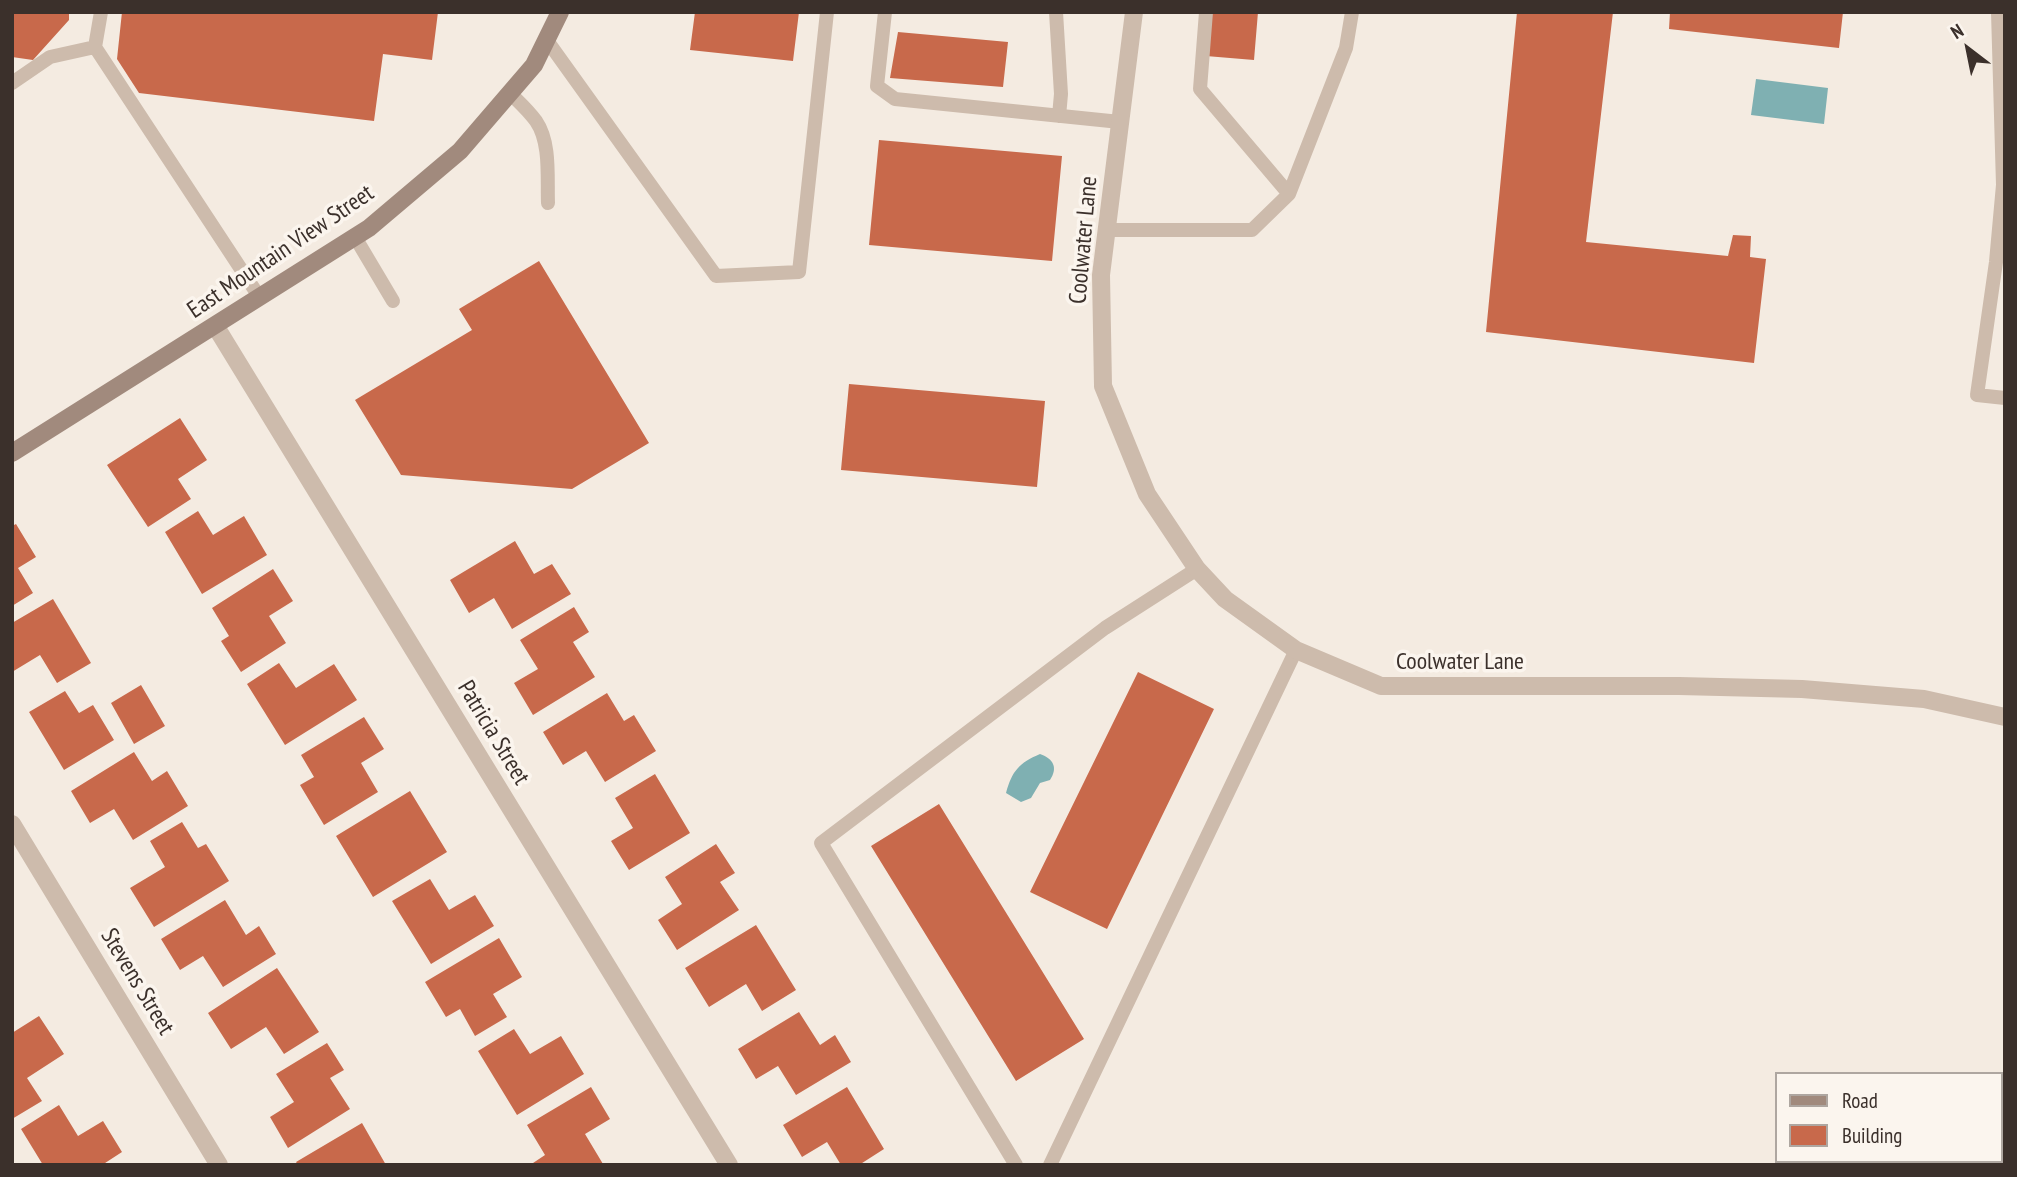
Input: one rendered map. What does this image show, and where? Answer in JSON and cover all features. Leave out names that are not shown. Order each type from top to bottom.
[{"type":"main road","name":"East Mountain View Street","points":[[12,453],[216,327],[369,228],[460,151],[534,65],[560,12]]},
{"type":"street","name":"Coolwater Lane","points":[[1134,12],[1101,275],[1103,386],[1147,494],[1197,569],[1225,599],[1296,650],[1381,686],[1679,686],[1802,689],[1924,699],[2005,717]]},
{"type":"street","name":"Patricia Street","points":[[216,327],[729,1165]]},
{"type":"street","name":"Stevens Street","points":[[12,824],[219,1165]]},
{"type":"lane","points":[[101,12],[96,47],[260,298]]},
{"type":"lane","points":[[546,39],[716,276],[799,272],[827,12]]},
{"type":"lane","points":[[884,12],[877,86],[895,99],[1120,122]]},
{"type":"lane","points":[[1056,12],[1061,94],[1059,116]]},
{"type":"lane","points":[[1206,12],[1200,89],[1289,194]]},
{"type":"lane","points":[[1107,230],[1252,230],[1289,194],[1346,48],[1352,12]]},
{"type":"lane","points":[[1998,12],[2004,185],[2000,262],[1977,396],[2005,398]]},
{"type":"lane","points":[[12,82],[50,57],[96,47]]},
{"type":"lane","points":[[510,93],[536,121],[541,131],[545,145],[548,203]]},
{"type":"lane","points":[[355,237],[393,301]]},
{"type":"lane","points":[[1016,1165],[821,843],[1105,628],[1197,569]]},
{"type":"lane","points":[[1050,1165],[1296,650]]},
{"type":"water","points":[[1756,79],[1828,88],[1824,124],[1751,115]]},
{"type":"water","points":[[1040,754],[1049,758],[1053,764],[1054,772],[1050,780],[1040,783],[1031,798],[1021,802],[1006,793],[1017,769]]},
{"type":"building","points":[[12,12],[69,12],[69,20],[33,60],[12,57]]},
{"type":"building","points":[[122,12],[438,12],[432,60],[383,54],[374,121],[139,93],[117,59]]},
{"type":"building","points":[[695,12],[799,12],[793,61],[690,50]]},
{"type":"building","points":[[1210,12],[1258,12],[1254,60],[1206,56]]},
{"type":"building","points":[[1517,12],[1613,12],[1586,242],[1728,256],[1733,235],[1751,236],[1750,257],[1766,259],[1754,363],[1486,332]]},
{"type":"building","points":[[1670,12],[1843,12],[1839,48],[1669,29]]},
{"type":"building","points":[[898,32],[1008,42],[1003,87],[890,78]]},
{"type":"building","points":[[879,140],[1062,156],[1052,261],[869,245]]},
{"type":"building","points":[[539,261],[649,443],[572,489],[401,475],[355,400],[472,330],[459,309]]},
{"type":"building","points":[[849,384],[1045,401],[1037,487],[841,470]]},
{"type":"building","points":[[180,418],[207,460],[178,479],[191,499],[148,527],[107,465]]},
{"type":"building","points":[[198,511],[213,535],[244,516],[267,555],[202,594],[165,532]]},
{"type":"building","points":[[16,524],[36,557],[18,568],[33,593],[12,606],[12,526]]},
{"type":"building","points":[[515,541],[534,574],[552,564],[571,594],[512,629],[494,598],[469,613],[450,580]]},
{"type":"building","points":[[273,569],[293,601],[269,616],[286,643],[241,672],[221,641],[229,636],[212,608]]},
{"type":"building","points":[[53,599],[91,663],[57,683],[40,655],[12,672],[12,623]]},
{"type":"building","points":[[574,607],[589,632],[573,642],[595,677],[533,715],[514,683],[538,669],[520,640]]},
{"type":"building","points":[[279,663],[296,688],[334,664],[357,700],[285,745],[247,684]]},
{"type":"building","points":[[1138,672],[1214,709],[1107,929],[1030,892]]},
{"type":"building","points":[[141,685],[165,726],[134,744],[111,703]]},
{"type":"building","points":[[65,691],[79,713],[93,705],[114,740],[64,770],[29,712]]},
{"type":"building","points":[[607,693],[624,721],[634,715],[656,751],[605,782],[586,751],[563,765],[543,732]]},
{"type":"building","points":[[364,717],[384,749],[361,763],[378,792],[324,825],[300,785],[314,777],[301,755]]},
{"type":"building","points":[[134,752],[152,781],[167,771],[188,806],[133,840],[114,809],[90,823],[71,791]]},
{"type":"building","points":[[655,774],[690,833],[629,870],[611,841],[633,828],[615,798]]},
{"type":"building","points":[[410,791],[447,852],[373,897],[336,836]]},
{"type":"building","points":[[939,804],[1084,1039],[1016,1081],[871,846]]},
{"type":"building","points":[[182,822],[198,848],[206,844],[229,881],[154,927],[130,888],[165,867],[150,841]]},
{"type":"building","points":[[716,844],[735,873],[720,882],[739,910],[677,950],[658,920],[682,904],[665,877]]},
{"type":"building","points":[[430,879],[449,910],[475,895],[494,926],[431,964],[392,901]]},
{"type":"building","points":[[225,900],[246,935],[259,926],[276,954],[223,987],[203,956],[180,970],[161,939]]},
{"type":"building","points":[[756,925],[796,990],[762,1011],[746,984],[709,1007],[685,968]]},
{"type":"building","points":[[499,938],[522,977],[493,994],[507,1017],[475,1036],[460,1009],[446,1017],[425,982]]},
{"type":"building","points":[[277,968],[319,1032],[284,1054],[266,1027],[231,1049],[208,1013]]},
{"type":"building","points":[[799,1012],[820,1045],[835,1035],[851,1062],[796,1095],[778,1066],[756,1079],[738,1049]]},
{"type":"building","points":[[39,1016],[64,1054],[27,1078],[42,1101],[12,1119],[12,1033]]},
{"type":"building","points":[[514,1029],[530,1054],[561,1036],[584,1074],[517,1115],[478,1051]]},
{"type":"building","points":[[327,1043],[344,1070],[330,1078],[350,1109],[288,1148],[270,1117],[294,1102],[276,1074]]},
{"type":"building","points":[[591,1087],[610,1119],[585,1134],[603,1164],[530,1165],[545,1155],[527,1125]]},
{"type":"building","points":[[847,1087],[884,1149],[859,1165],[841,1165],[827,1142],[802,1157],[783,1125]]},
{"type":"building","points":[[59,1105],[78,1136],[103,1121],[122,1152],[102,1165],[43,1165],[21,1129]]},
{"type":"building","points":[[362,1123],[386,1165],[298,1165],[296,1162]]}]
